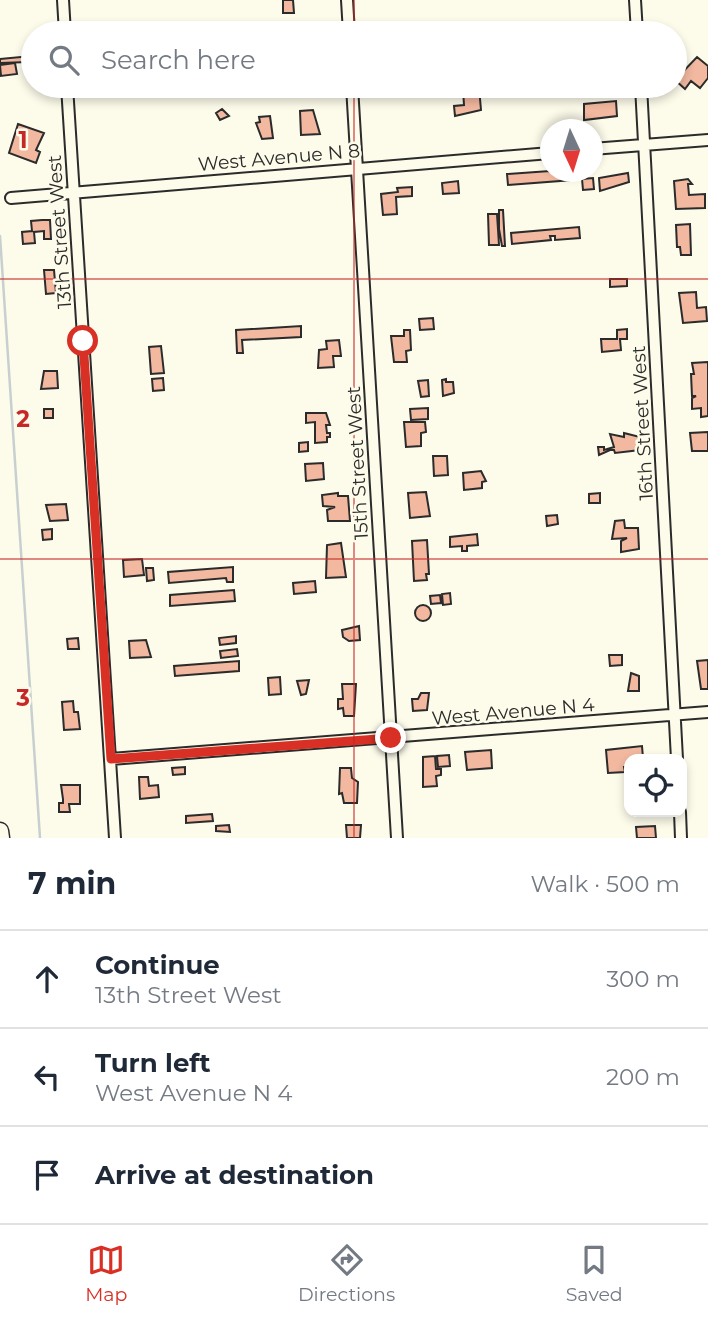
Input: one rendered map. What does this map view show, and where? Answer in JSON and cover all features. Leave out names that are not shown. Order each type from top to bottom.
[{"type":"highway","points":[[0,831],[1,838]]},
{"type":"street","points":[[63,0],[64,21]]},
{"type":"street","points":[[347,0],[348,21]]},
{"type":"street","points":[[635,0],[637,21]]},
{"type":"street","name":"13th Street West","points":[[68,98],[116,838]]},
{"type":"street","name":"15th Street West","points":[[353,98],[397,838]]},
{"type":"street","name":"16th Street West","points":[[642,98],[677,754]]},
{"type":"street","points":[[603,148],[708,140]]},
{"type":"street","name":"West Avenue N 8","points":[[11,198],[540,154]]},
{"type":"street","name":"West Avenue N 4","points":[[111,759],[708,712]]},
{"type":"street","points":[[680,817],[681,838]]},
{"type":"building","points":[[283,0],[293,0],[294,13],[283,13]]},
{"type":"building","points":[[21,57],[21,62],[0,63],[0,59]]},
{"type":"building","points":[[697,57],[708,66],[708,78],[700,88],[691,81],[687,86],[687,67]]},
{"type":"building","points":[[15,63],[17,74],[1,76],[0,65]]},
{"type":"building","points":[[464,98],[480,98],[481,110],[455,116],[454,106],[464,105]]},
{"type":"building","points":[[616,101],[617,116],[584,119],[584,104]]},
{"type":"building","points":[[222,109],[229,116],[220,120],[216,113]]},
{"type":"building","points":[[313,110],[320,134],[301,135],[300,111]]},
{"type":"building","points":[[270,116],[273,138],[262,139],[256,123],[260,122],[259,117]]},
{"type":"building","points":[[18,124],[44,133],[36,150],[40,152],[36,163],[9,153]]},
{"type":"building","points":[[540,172],[540,182],[547,182],[508,185],[507,174]]},
{"type":"building","points":[[628,173],[629,182],[600,191],[599,182],[603,182],[603,177]]},
{"type":"building","points":[[688,179],[692,184],[688,184],[689,195],[705,194],[705,208],[676,209],[674,181]]},
{"type":"building","points":[[458,181],[459,193],[443,194],[442,183]]},
{"type":"building","points":[[582,182],[593,182],[594,189],[583,190]]},
{"type":"building","points":[[412,187],[412,196],[396,197],[397,214],[383,215],[381,194],[398,192],[397,188]]},
{"type":"building","points":[[499,210],[503,210],[505,246],[502,246],[499,229]]},
{"type":"building","points":[[488,214],[497,214],[499,245],[489,245]]},
{"type":"building","points":[[50,220],[51,239],[44,239],[44,231],[34,232],[35,243],[23,244],[22,232],[32,231],[31,221]]},
{"type":"building","points":[[690,224],[691,255],[681,255],[680,247],[677,247],[676,225]]},
{"type":"building","points":[[579,227],[580,238],[555,240],[555,236],[550,236],[551,240],[512,244],[511,233]]},
{"type":"building","points":[[44,270],[54,270],[56,293],[46,294]]},
{"type":"building","points":[[610,279],[627,279],[627,286],[610,287]]},
{"type":"building","points":[[696,292],[697,308],[706,307],[707,321],[683,323],[679,293]]},
{"type":"building","points":[[433,318],[434,329],[420,330],[419,319]]},
{"type":"building","points":[[301,326],[301,337],[242,340],[243,353],[237,353],[236,330]]},
{"type":"building","points":[[627,329],[627,339],[620,339],[621,350],[602,352],[601,339],[617,339],[617,330]]},
{"type":"building","points":[[404,330],[410,330],[411,350],[406,351],[407,362],[394,362],[391,336],[404,336]]},
{"type":"building","points":[[339,340],[341,356],[333,356],[334,367],[318,368],[319,350],[327,349],[326,341]]},
{"type":"building","points":[[161,346],[164,373],[151,374],[149,347]]},
{"type":"building","points":[[708,362],[708,416],[701,417],[701,408],[692,409],[692,398],[696,396],[692,396],[692,363]]},
{"type":"building","points":[[44,371],[57,371],[58,388],[41,389]]},
{"type":"building","points":[[163,378],[164,390],[153,391],[152,379]]},
{"type":"building","points":[[446,379],[446,382],[453,382],[454,393],[443,396],[442,380]]},
{"type":"building","points":[[428,380],[429,396],[421,397],[418,381]]},
{"type":"building","points":[[428,408],[428,419],[411,420],[410,409]]},
{"type":"building","points":[[44,409],[53,409],[53,418],[44,418]]},
{"type":"building","points":[[306,413],[326,413],[330,425],[326,425],[327,433],[330,433],[327,442],[315,443],[315,422],[306,423]]},
{"type":"building","points":[[404,422],[425,422],[426,432],[421,433],[421,446],[406,447]]},
{"type":"building","points":[[708,432],[708,451],[692,451],[690,433]]},
{"type":"building","points":[[624,433],[640,437],[640,450],[615,453],[610,450],[599,455],[598,447],[604,447],[604,450],[614,447],[610,434],[624,437]]},
{"type":"building","points":[[308,442],[308,451],[299,452],[299,443]]},
{"type":"building","points":[[433,456],[447,456],[448,475],[434,476]]},
{"type":"building","points":[[323,463],[324,479],[306,481],[305,464]]},
{"type":"building","points":[[481,471],[486,481],[482,482],[482,488],[464,490],[463,473]]},
{"type":"building","points":[[426,492],[430,516],[410,518],[408,493]]},
{"type":"building","points":[[338,493],[338,496],[348,496],[350,521],[328,521],[327,510],[335,507],[323,506],[322,495]]},
{"type":"building","points":[[600,493],[600,503],[589,503],[589,494]]},
{"type":"building","points":[[66,504],[68,520],[50,521],[46,505]]},
{"type":"building","points":[[557,515],[558,524],[547,526],[546,516]]},
{"type":"building","points":[[624,520],[625,528],[638,528],[639,549],[621,552],[621,541],[627,538],[612,539],[615,521]]},
{"type":"building","points":[[52,529],[52,539],[43,540],[42,530]]},
{"type":"building","points":[[477,534],[478,545],[467,546],[467,551],[462,551],[462,546],[450,547],[450,537]]},
{"type":"building","points":[[427,540],[429,574],[426,574],[427,580],[414,581],[412,541]]},
{"type":"building","points":[[341,543],[346,577],[326,578],[327,545]]},
{"type":"building","points":[[142,559],[144,575],[124,577],[123,560]]},
{"type":"building","points":[[233,567],[233,582],[227,582],[226,578],[169,583],[168,572]]},
{"type":"building","points":[[146,568],[153,568],[154,580],[147,581]]},
{"type":"building","points":[[315,581],[316,592],[294,594],[293,583]]},
{"type":"building","points":[[234,590],[235,601],[170,606],[170,595]]},
{"type":"building","points":[[450,593],[451,604],[443,605],[442,594]]},
{"type":"building","points":[[440,595],[441,603],[431,604],[430,596]]},
{"type":"building","points":[[420,605],[426,605],[431,613],[429,619],[420,621],[415,616],[415,610]]},
{"type":"building","points":[[359,626],[360,640],[349,641],[343,637],[342,630]]},
{"type":"building","points":[[236,636],[236,643],[220,645],[219,638]]},
{"type":"building","points":[[78,638],[79,649],[68,649],[67,639]]},
{"type":"building","points":[[146,640],[151,657],[130,658],[129,641]]},
{"type":"building","points":[[237,649],[238,656],[221,658],[220,651]]},
{"type":"building","points":[[609,655],[622,655],[622,665],[610,666]]},
{"type":"building","points":[[708,660],[708,689],[701,689],[697,661]]},
{"type":"building","points":[[239,661],[239,671],[175,676],[174,666]]},
{"type":"building","points":[[631,673],[639,676],[639,691],[628,691]]},
{"type":"building","points":[[280,677],[281,694],[269,695],[268,678]]},
{"type":"building","points":[[309,680],[306,694],[301,695],[297,681]]},
{"type":"building","points":[[342,684],[356,684],[354,716],[344,716],[343,708],[338,709],[338,699],[343,699]]},
{"type":"building","points":[[421,693],[429,693],[427,710],[413,711],[412,699],[418,699]]},
{"type":"building","points":[[73,701],[74,712],[78,712],[80,729],[64,730],[62,702]]},
{"type":"building","points":[[642,746],[643,754],[624,754],[624,772],[608,773],[606,750]]},
{"type":"building","points":[[491,750],[492,768],[467,770],[465,752]]},
{"type":"building","points":[[449,755],[450,766],[438,767],[437,756]]},
{"type":"building","points":[[435,756],[436,769],[441,769],[441,775],[436,776],[437,786],[423,787],[423,757]]},
{"type":"building","points":[[185,767],[185,774],[173,775],[172,768]]},
{"type":"building","points":[[340,768],[351,768],[352,778],[358,782],[357,803],[344,803],[342,793],[339,794]]},
{"type":"building","points":[[139,777],[148,777],[149,786],[158,785],[159,797],[140,799]]},
{"type":"building","points":[[61,785],[80,785],[80,804],[69,804],[70,812],[59,812],[59,803],[63,803]]},
{"type":"building","points":[[212,814],[213,821],[186,823],[186,816]]},
{"type":"building","points":[[229,825],[230,832],[216,831],[216,826]]},
{"type":"building","points":[[346,825],[361,825],[360,838],[347,838]]},
{"type":"building","points":[[655,826],[656,838],[637,838],[636,827]]},
{"type":"waterway","points":[[0,236],[40,838]]},
{"type":"route","points":[[83,341],[111,759],[391,738]]}]
